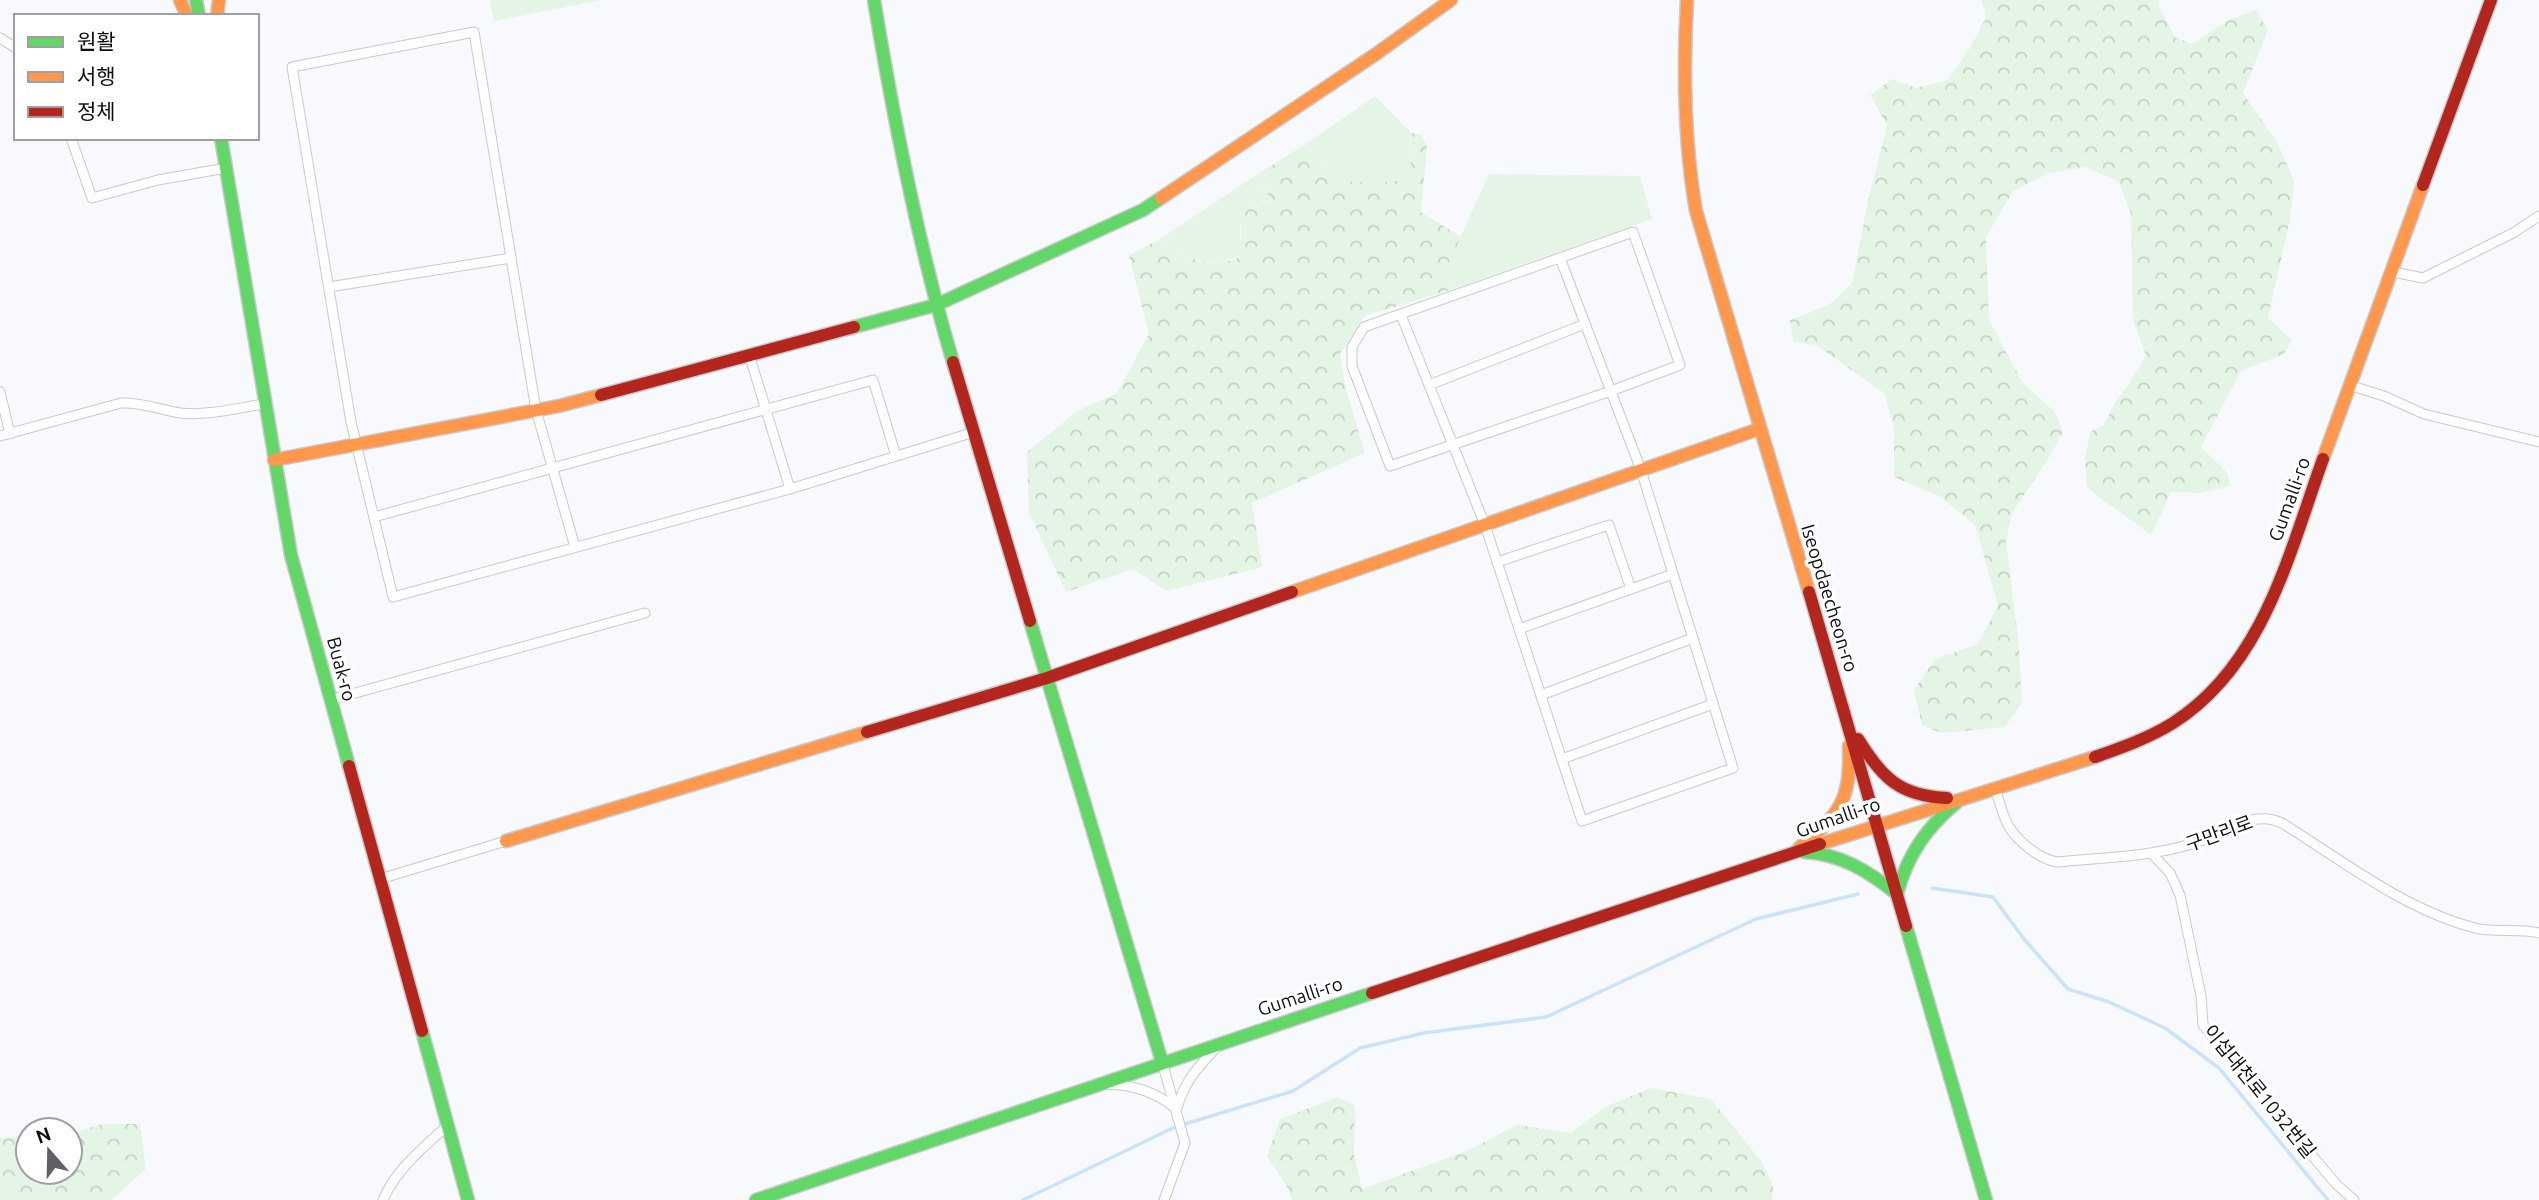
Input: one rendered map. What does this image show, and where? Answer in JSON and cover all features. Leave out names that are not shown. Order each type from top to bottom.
[{"type":"street","points":[[874,0],[894,121],[936,305],[1185,1138],[1164,1200]]},
{"type":"street","points":[[274,460],[536,410],[936,305],[1143,210],[1376,54],[1438,4],[1451,0]]},
{"type":"street","name":"Iseopdaecheon-ro","points":[[1686,0],[1683,91],[1688,172],[1707,253],[1986,1200]]},
{"type":"street","name":"Gumalli-ro","points":[[756,1200],[1223,1041],[1877,824],[2086,759],[2157,732],[2185,713],[2213,690],[2247,650],[2269,608],[2491,0]]},
{"type":"street","points":[[575,547],[536,410],[474,32],[292,67],[351,422],[393,597],[790,489],[974,432]]},
{"type":"street","points":[[72,140],[92,198],[158,180],[226,168]]},
{"type":"street","name":"Buak-ro","points":[[221,140],[291,555],[468,1200]]},
{"type":"street","points":[[2393,272],[2423,278],[2513,233],[2539,216]]},
{"type":"street","points":[[1633,232],[1680,365],[1390,466],[1352,366],[1352,347],[1364,327],[1560,258],[1633,232]]},
{"type":"street","points":[[329,287],[511,258]]},
{"type":"street","points":[[1401,314],[1485,525],[1583,821],[1733,768],[1641,470],[1560,258]]},
{"type":"street","points":[[1429,385],[1585,324]]},
{"type":"street","points":[[749,354],[790,489]]},
{"type":"street","points":[[374,517],[873,380],[896,456]]},
{"type":"street","points":[[2352,386],[2384,396],[2424,414],[2539,442]]},
{"type":"street","points":[[0,392],[5,435],[121,403],[137,402],[181,413],[264,404]]},
{"type":"street","points":[[380,879],[1047,678],[1759,429]]},
{"type":"street","points":[[1497,562],[1609,525],[1631,589]]},
{"type":"street","points":[[1519,629],[1673,574]]},
{"type":"street","points":[[330,700],[645,613]]},
{"type":"street","points":[[1541,695],[1693,638]]},
{"type":"street","points":[[1562,759],[1713,704]]},
{"type":"street","points":[[1847,721],[1874,767],[1892,784],[1908,792],[1931,798],[1963,797]]},
{"type":"street","points":[[1794,852],[1823,828],[1846,795],[1851,776],[1847,721]]},
{"type":"street","name":"구만리로","points":[[1995,787],[2010,829],[2041,857],[2048,860],[2057,862],[2151,854],[2204,840],[2256,818],[2269,817],[2282,822],[2385,888],[2428,911],[2479,929],[2539,933]]},
{"type":"street","points":[[1794,852],[1824,852],[1843,857],[1897,894],[1905,866],[1922,838],[1938,818],[1963,797]]},
{"type":"street","name":"이섭대천로1032번길","points":[[2151,854],[2170,873],[2180,895],[2201,996],[2203,1025],[2336,1184],[2354,1200]]},
{"type":"street","points":[[1176,1110],[1181,1092],[1190,1077],[1223,1041]]},
{"type":"street","points":[[1099,1083],[1130,1085],[1164,1099],[1176,1110]]},
{"type":"street","points":[[383,1200],[396,1176],[407,1163],[447,1126]]},
{"type":"green space","points":[[490,0],[603,0],[494,21]]},
{"type":"green space","points":[[1981,0],[2159,0],[2160,9],[2175,37],[2192,44],[2228,20],[2256,10],[2268,30],[2243,93],[2277,142],[2294,181],[2290,220],[2268,318],[2292,340],[2284,354],[2241,371],[2201,447],[2226,471],[2231,486],[2200,493],[2171,492],[2151,536],[2087,487],[2085,460],[2090,432],[2104,425],[2114,404],[2146,355],[2133,320],[2131,214],[2119,182],[2086,167],[2049,173],[2013,191],[1986,237],[1989,320],[2022,382],[2055,412],[2063,432],[2012,513],[2006,541],[2019,645],[2022,703],[2005,727],[1941,733],[1922,725],[1914,690],[1934,660],[1978,644],[1998,605],[1975,525],[1939,496],[1894,477],[1894,430],[1885,394],[1816,345],[1793,342],[1790,320],[1829,305],[1852,283],[1868,201],[1887,125],[1870,95],[1892,79],[1916,88],[1948,80],[1973,43],[1986,17]]},
{"type":"green space","points":[[1375,96],[1411,133],[1410,171],[1394,182],[1338,182],[1306,144]]},
{"type":"green space","points":[[1411,133],[1422,135],[1427,147],[1421,212],[1461,237],[1448,265],[1456,288],[1365,316],[1340,354],[1346,390],[1365,453],[1252,503],[1262,567],[1166,591],[1133,569],[1066,592],[1029,512],[1027,452],[1077,411],[1117,393],[1149,334],[1129,255],[1158,240],[1189,257],[1207,263],[1241,257],[1241,215],[1256,204],[1273,203],[1256,175],[1306,144],[1338,182],[1394,182],[1410,171]]},
{"type":"green space","points":[[1489,174],[1640,176],[1652,219],[1456,288],[1448,265]]},
{"type":"green space","points":[[1256,175],[1273,204],[1264,201],[1255,204],[1240,225],[1241,256],[1207,262],[1189,257],[1158,240]]},
{"type":"green space","points":[[1651,1088],[1711,1099],[1762,1162],[1773,1186],[1772,1200],[1292,1200],[1289,1190],[1267,1156],[1280,1119],[1338,1097],[1355,1106],[1354,1154],[1362,1189],[1469,1150],[1517,1125],[1571,1133],[1605,1107]]},
{"type":"green space","points":[[102,1124],[140,1124],[146,1169],[111,1200],[0,1200],[0,1138],[14,1137],[14,1186],[84,1186],[84,1130]]},
{"type":"waterway","points":[[1932,888],[1993,897],[2024,939],[2068,989],[2109,1002],[2165,1028],[2219,1068],[2328,1200]]},
{"type":"waterway","points":[[1023,1200],[1175,1127],[1293,1091],[1360,1048],[1424,1033],[1546,1017],[1756,919],[1858,894]]},
{"type":"traffic: fast","points":[[196,0],[199,14]]},
{"type":"traffic: fast","points":[[874,0],[908,182],[953,362]]},
{"type":"traffic: fast","points":[[221,140],[291,555],[349,766]]},
{"type":"traffic: fast","points":[[854,327],[936,305],[1143,210],[1161,198]]},
{"type":"traffic: fast","points":[[1030,621],[1162,1062]]},
{"type":"traffic: fast","points":[[1804,852],[1830,856],[1854,865],[1897,894],[1906,867],[1919,844],[1936,822],[1956,803]]},
{"type":"traffic: fast","points":[[1906,926],[1986,1200]]},
{"type":"traffic: fast","points":[[756,1200],[1372,993]]},
{"type":"traffic: fast","points":[[422,1031],[468,1200]]},
{"type":"traffic: slow","points":[[180,0],[186,14]]},
{"type":"traffic: slow","points":[[217,14],[219,0]]},
{"type":"traffic: slow","points":[[1161,198],[1376,54],[1451,0]]},
{"type":"traffic: slow","points":[[1687,0],[1686,106],[1696,211],[1809,592]]},
{"type":"traffic: slow","points":[[2323,459],[2423,185]]},
{"type":"traffic: slow","points":[[274,460],[559,406],[601,395]]},
{"type":"traffic: slow","points":[[1292,592],[1759,429]]},
{"type":"traffic: slow","points":[[506,841],[867,732]]},
{"type":"traffic: slow","points":[[1799,848],[1824,825],[1840,805],[1848,780],[1849,746]]},
{"type":"traffic: slow","points":[[1820,844],[2095,757]]},
{"type":"traffic: jam","points":[[2423,185],[2491,0]]},
{"type":"traffic: jam","points":[[601,395],[854,327]]},
{"type":"traffic: jam","points":[[953,362],[1030,621]]},
{"type":"traffic: jam","points":[[2095,757],[2145,738],[2173,723],[2204,699],[2230,670],[2251,639],[2285,569],[2323,459]]},
{"type":"traffic: jam","points":[[867,732],[1047,678],[1292,592]]},
{"type":"traffic: jam","points":[[1809,592],[1906,926]]},
{"type":"traffic: jam","points":[[1858,739],[1875,764],[1894,782],[1917,793],[1947,798]]},
{"type":"traffic: jam","points":[[349,766],[422,1031]]},
{"type":"traffic: jam","points":[[1372,993],[1820,844]]}]
